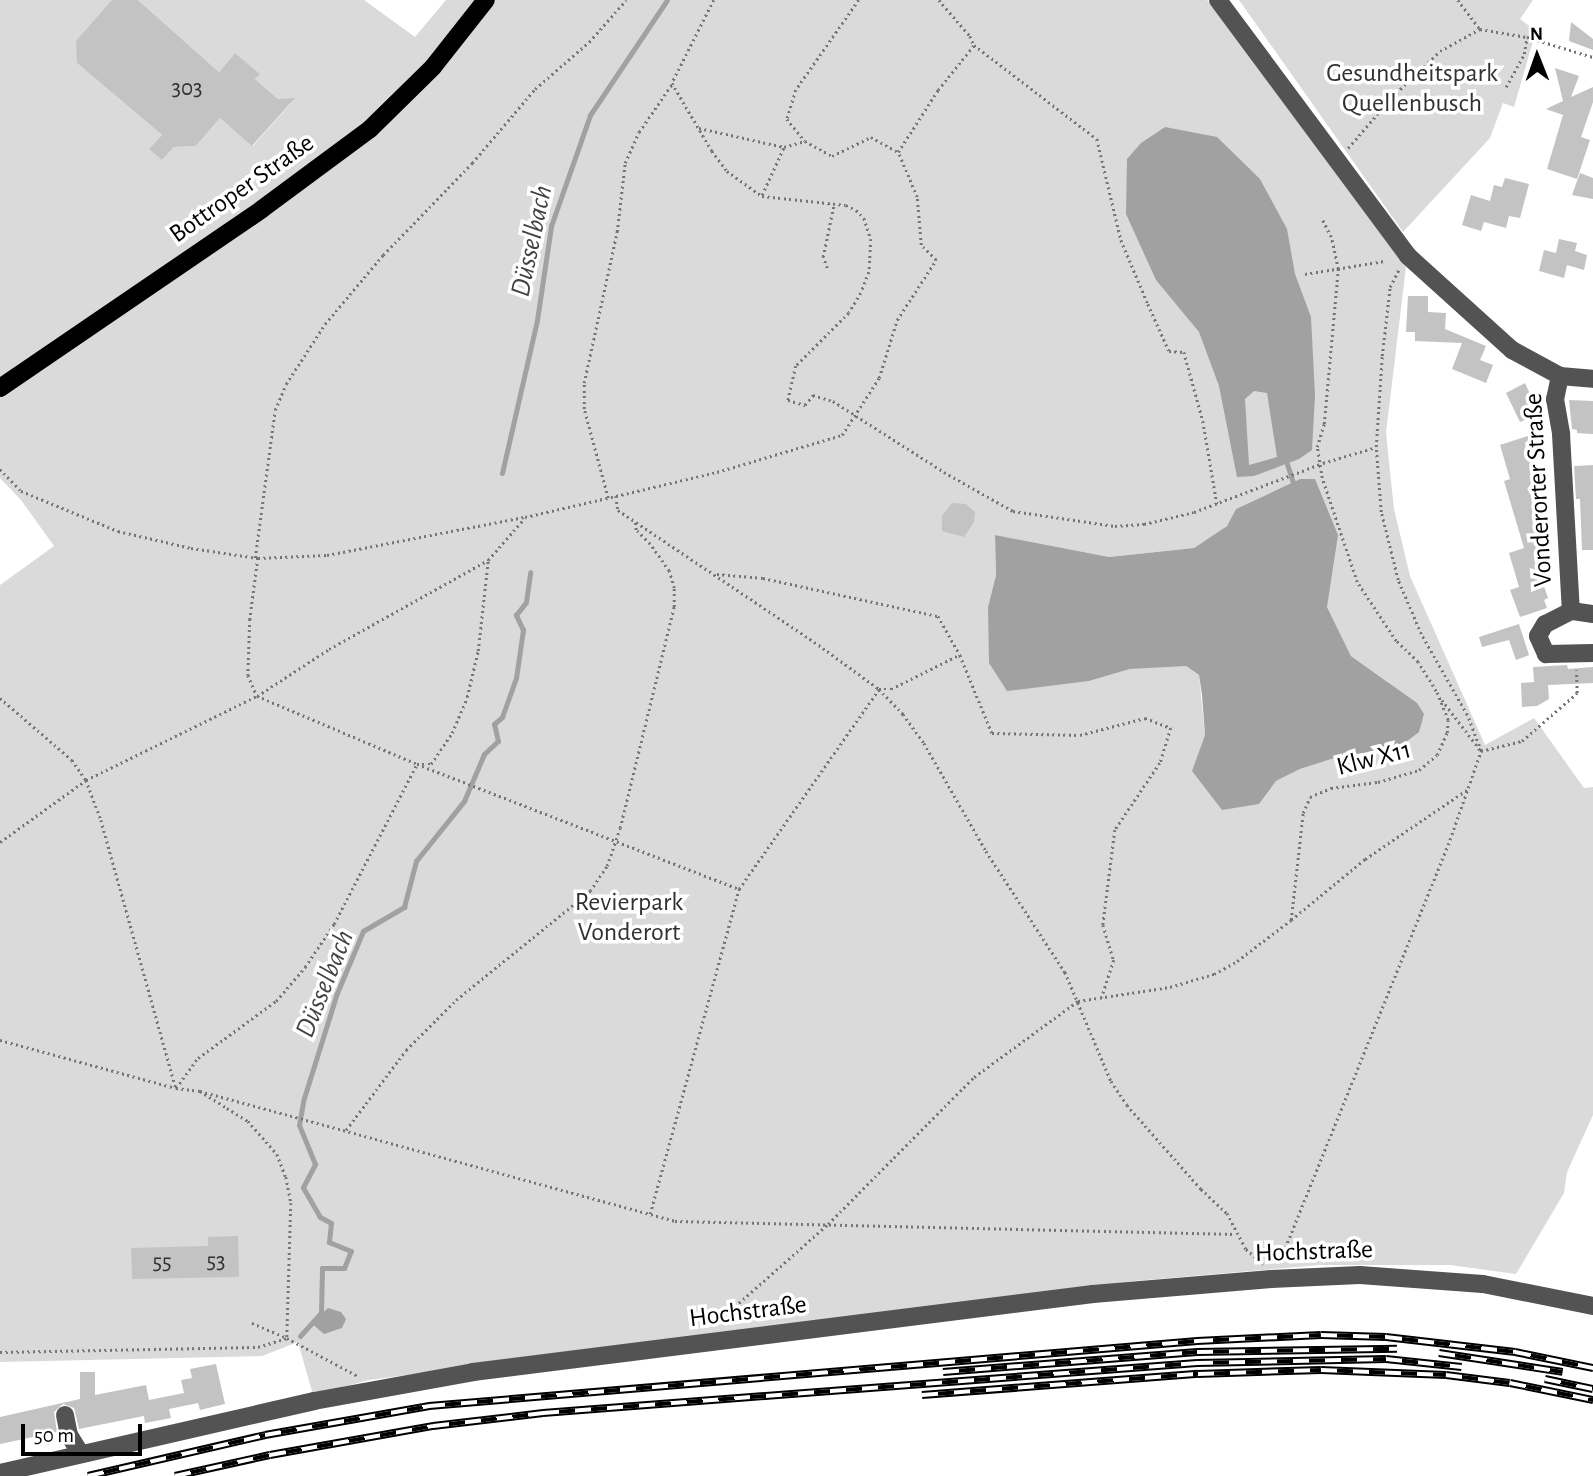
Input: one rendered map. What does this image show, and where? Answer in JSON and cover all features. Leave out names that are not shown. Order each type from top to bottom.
[{"type":"main road","name":"Bottroper Straße","points":[[0,388],[262,209],[370,129],[432,68],[486,0]]},
{"type":"street","name":"Vonderorter Straße","points":[[1218,0],[1408,256],[1512,350],[1560,376],[1555,399],[1561,435],[1572,611]]},
{"type":"street","points":[[1560,376],[1593,379]]},
{"type":"street","name":"Vonderorter Straße","points":[[1593,614],[1572,611],[1545,624],[1538,636],[1546,654],[1593,653]]},
{"type":"street","name":"Hochstraße","points":[[0,1473],[379,1388],[508,1366],[690,1346],[1093,1294],[1271,1279],[1408,1277],[1510,1290],[1593,1306]]},
{"type":"street","points":[[65,1415],[69,1435],[80,1454]]},
{"type":"path","points":[[626,0],[589,42],[535,89],[472,163],[383,254],[319,334],[286,384],[275,410],[250,619],[248,676],[257,696],[417,764],[739,889]]},
{"type":"path","points":[[608,498],[584,409],[584,383],[617,232],[625,163],[639,132],[672,83],[714,0]]},
{"type":"path","points":[[0,469],[21,491],[118,531],[191,548],[257,558],[327,555],[525,517],[818,444],[842,435],[878,378],[897,320],[936,260],[921,245],[917,197],[898,152],[871,137],[832,156],[805,141],[787,119],[796,90],[859,0]]},
{"type":"path","points":[[939,0],[974,44],[1097,139],[1122,240],[1148,304],[1169,351],[1184,352],[1203,421],[1217,504]]},
{"type":"path","points":[[1458,0],[1480,29]]},
{"type":"path","points":[[1336,161],[1392,97],[1440,51],[1480,29],[1527,37],[1593,57]]},
{"type":"path","points":[[1506,87],[1524,54],[1527,37]]},
{"type":"path","points":[[898,152],[938,90],[974,44]]},
{"type":"path","points":[[672,83],[727,171],[762,196],[834,204],[856,209],[864,218],[871,239],[869,272],[849,313],[796,366],[788,400],[805,405],[813,395],[833,401],[855,417],[1013,511],[1115,526],[1171,519],[1319,464],[1376,447]]},
{"type":"path","points":[[698,127],[784,147],[805,141]]},
{"type":"path","points":[[762,196],[784,147]]},
{"type":"path","points":[[827,268],[824,257],[834,204]]},
{"type":"path","points":[[1319,464],[1317,447],[1324,424],[1338,269],[1331,237],[1321,217]]},
{"type":"path","points":[[1271,1279],[1470,788],[1481,751],[1467,715],[1421,634],[1398,580],[1381,512],[1376,447],[1387,305],[1390,287],[1408,256]]},
{"type":"path","points":[[1305,274],[1384,261]]},
{"type":"path","name":"Klw X11","points":[[1290,920],[1303,813],[1310,797],[1331,788],[1407,775],[1429,764],[1443,746],[1448,720],[1436,691],[1418,662],[1396,641],[1357,582],[1319,464]]},
{"type":"path","points":[[616,496],[618,510],[879,689],[924,743],[986,851],[1065,972],[1111,1080],[1127,1105],[1201,1189],[1227,1213],[1246,1249],[1262,1263],[1271,1279]]},
{"type":"path","points":[[0,842],[86,780],[257,696],[329,649],[488,560],[525,517]]},
{"type":"path","points":[[346,1130],[406,1050],[447,1009],[590,891],[607,866],[616,841],[674,607],[674,588],[669,571],[650,544],[636,530],[635,521]]},
{"type":"path","points":[[417,764],[431,764],[452,733],[467,697],[485,605],[488,560]]},
{"type":"path","points":[[715,574],[763,578],[938,616],[960,655],[992,733],[1080,735],[1145,718],[1171,729],[1160,763],[1115,830],[1103,925],[1114,960],[1102,997]]},
{"type":"path","points":[[1481,751],[1522,741],[1577,693],[1575,654]]},
{"type":"path","points":[[879,689],[891,689],[960,655]]},
{"type":"path","points":[[650,1214],[739,889],[879,689]]},
{"type":"path","points":[[1436,691],[1481,751]]},
{"type":"path","points":[[0,698],[72,760],[86,780],[101,820],[176,1088]]},
{"type":"path","points":[[176,1088],[198,1058],[276,1001],[305,967],[334,924],[417,764]]},
{"type":"path","points":[[690,1346],[828,1224],[974,1077],[1078,1001],[1170,986],[1214,974],[1237,961],[1366,859],[1470,788]]},
{"type":"path","points":[[0,1040],[176,1088],[200,1091],[346,1130],[675,1221],[1237,1234]]},
{"type":"path","points":[[200,1091],[247,1121],[265,1138],[277,1154],[286,1177],[291,1203],[286,1338]]},
{"type":"path","points":[[251,1322],[379,1388]]},
{"type":"path","points":[[0,1352],[258,1347],[286,1338]]},
{"type":"green space","name":"Revierpark Vonderort","points":[[0,0],[112,0],[77,63],[162,135],[150,149],[162,160],[174,147],[196,146],[220,118],[253,146],[291,103],[287,99],[278,99],[255,79],[259,74],[235,53],[219,72],[138,0],[364,0],[415,37],[446,0],[1207,0],[1406,267],[1386,433],[1394,509],[1410,576],[1485,745],[1534,718],[1584,788],[1593,787],[1593,1115],[1567,1172],[1564,1193],[1516,1274],[1450,1265],[1320,1265],[1135,1281],[369,1380],[313,1395],[298,1342],[262,1356],[0,1362],[0,585],[54,546],[21,500],[0,478]],"holes":[[[1300,479],[1307,480],[1327,607],[1351,656],[1388,682],[1402,745],[1379,752],[1344,755],[1300,769],[1276,781],[1193,771],[1205,735],[1199,675],[1186,666],[1170,664],[1130,669],[1089,681],[988,607],[996,575],[995,535],[1109,557],[1194,548],[1227,526],[1236,509]]]},
{"type":"green space","name":"Gesundheitspark Quellenbusch","points":[[1239,0],[1533,0],[1520,19],[1536,31],[1514,107],[1503,103],[1490,138],[1403,232]]},
{"type":"shaded area","points":[[1165,127],[1217,137],[1260,179],[1287,229],[1295,274],[1311,317],[1315,395],[1312,450],[1299,459],[1254,476],[1237,477],[1219,386],[1199,332],[1156,280],[1126,214],[1127,159],[1141,143]],"holes":[[[1254,391],[1267,393],[1277,457],[1249,465],[1245,399]]]},
{"type":"shaded area","points":[[1300,479],[1315,479],[1338,535],[1327,607],[1351,656],[1417,703],[1424,714],[1419,732],[1402,745],[1379,752],[1344,755],[1300,769],[1276,781],[1259,804],[1222,810],[1192,771],[1205,735],[1199,675],[1186,666],[1130,669],[1089,681],[1007,691],[989,663],[988,607],[996,575],[995,535],[1109,557],[1194,548],[1227,526],[1236,509]]},
{"type":"shaded area","points":[[328,1308],[341,1312],[346,1319],[342,1328],[324,1334],[311,1323]]},
{"type":"building","points":[[112,0],[138,0],[219,72],[235,53],[260,74],[255,79],[278,99],[295,98],[252,146],[220,118],[196,146],[174,147],[162,160],[149,149],[162,135],[77,63],[76,41]]},
{"type":"building","points":[[1571,22],[1593,39],[1593,50],[1569,41]]},
{"type":"building","points":[[1555,68],[1579,76],[1571,97],[1593,87],[1593,102],[1581,137],[1590,140],[1577,179],[1547,169],[1563,115],[1546,109],[1563,101]]},
{"type":"building","points":[[1580,173],[1593,178],[1593,199],[1572,195]]},
{"type":"building","points":[[1505,178],[1529,184],[1520,218],[1509,216],[1506,228],[1484,222],[1481,231],[1462,225],[1471,195],[1490,201],[1494,185],[1502,187]]},
{"type":"building","points":[[1559,239],[1577,243],[1575,251],[1587,255],[1584,270],[1567,265],[1564,278],[1539,271],[1544,250],[1556,253]]},
{"type":"building","points":[[1408,296],[1428,296],[1428,312],[1446,313],[1445,329],[1486,346],[1480,360],[1493,365],[1486,383],[1452,369],[1462,343],[1415,341],[1415,332],[1406,332]]},
{"type":"building","points":[[1525,383],[1539,414],[1520,422],[1506,393]]},
{"type":"building","points":[[1569,400],[1593,401],[1593,434],[1577,433],[1577,430],[1572,429]]},
{"type":"building","points":[[1534,434],[1540,453],[1530,456],[1541,489],[1533,492],[1544,524],[1536,526],[1546,562],[1537,565],[1548,598],[1544,600],[1547,608],[1520,617],[1510,590],[1519,587],[1509,553],[1524,548],[1504,481],[1510,479],[1500,445]]},
{"type":"building","points":[[1593,465],[1593,550],[1582,550],[1580,499],[1576,499],[1574,466]]},
{"type":"building","points":[[952,503],[966,504],[975,512],[974,522],[964,537],[942,531],[942,516]]},
{"type":"building","points":[[1519,624],[1529,655],[1516,660],[1509,640],[1482,647],[1479,637]]},
{"type":"building","points":[[1567,665],[1568,669],[1593,667],[1593,683],[1548,685],[1549,699],[1537,706],[1522,707],[1521,683],[1534,682],[1533,667]]},
{"type":"building","points":[[238,1236],[239,1277],[132,1279],[131,1248],[208,1246],[208,1237]]},
{"type":"building","points":[[216,1364],[225,1404],[200,1410],[198,1403],[169,1409],[171,1418],[145,1423],[144,1416],[79,1429],[74,1408],[63,1404],[54,1412],[57,1432],[0,1444],[0,1417],[80,1399],[80,1372],[95,1372],[95,1395],[146,1385],[149,1400],[184,1393],[181,1380],[192,1378],[190,1369]]},
{"type":"waterway","name":"Düsselbach","points":[[502,473],[537,320],[551,226],[590,115],[667,0]]},
{"type":"waterway","points":[[1287,464],[1293,482]]},
{"type":"waterway","name":"Düsselbach","points":[[300,1336],[321,1313],[322,1268],[344,1268],[351,1251],[329,1242],[331,1223],[320,1217],[303,1187],[315,1164],[299,1125],[304,1098],[337,993],[363,931],[404,907],[416,861],[464,801],[484,754],[498,741],[494,724],[502,717],[516,678],[523,630],[516,615],[526,602],[530,572]]},
{"type":"railway","points":[[88,1476],[265,1435],[429,1406],[1197,1341],[1321,1335],[1386,1337],[1515,1352],[1593,1368]]},
{"type":"railway","points":[[943,1372],[1197,1352],[1397,1349]]},
{"type":"railway","points":[[1439,1353],[1563,1372]]},
{"type":"railway","points":[[175,1476],[270,1455],[433,1426],[543,1413],[1197,1363],[1386,1359],[1462,1367]]},
{"type":"railway","points":[[922,1395],[1198,1374],[1321,1370],[1446,1375],[1510,1383],[1593,1400]]},
{"type":"railway","points":[[1545,1379],[1593,1389]]}]
